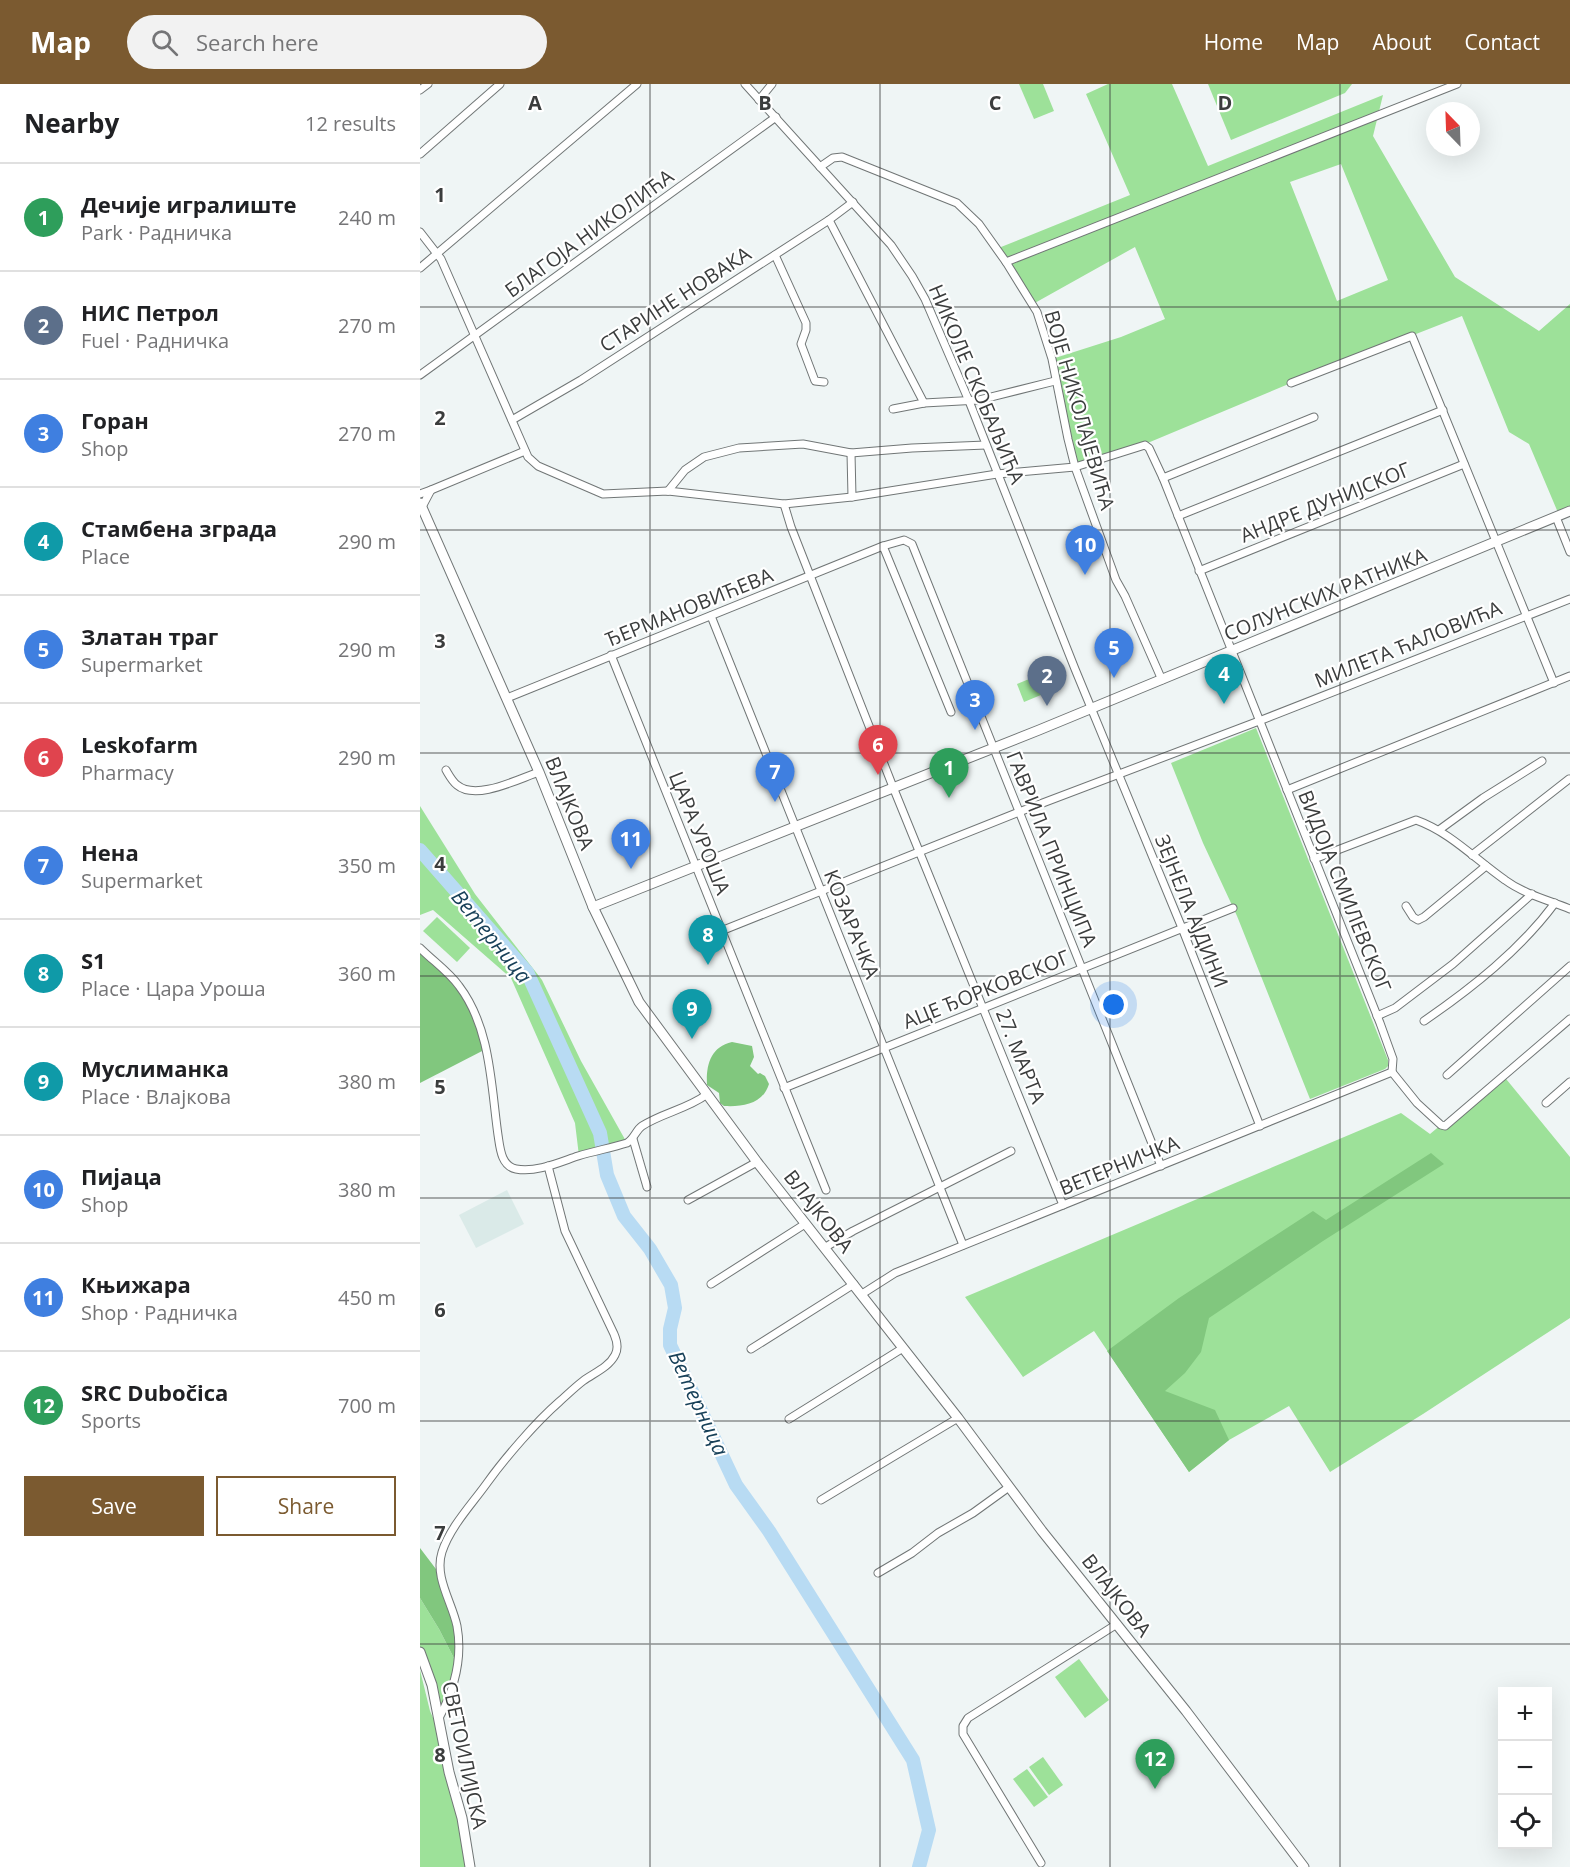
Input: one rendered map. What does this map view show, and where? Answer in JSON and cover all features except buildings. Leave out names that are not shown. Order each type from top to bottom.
[{"type":"main road","name":"ВЛАЈКОВА","points":[[421,506],[539,772],[593,907],[639,1002],[757,1162],[958,1418],[1009,1488],[1304,1867]]},
{"type":"main road","name":"СОЛУНСКИХ РАТНИКА","points":[[593,907],[1162,680],[1570,511]]},
{"type":"main road","name":"СВЕТОИЛИЈСКА","points":[[420,1653],[430,1676],[449,1772],[462,1818],[470,1867]]},
{"type":"street","points":[[420,90],[428,84]]},
{"type":"street","points":[[420,154],[500,84]]},
{"type":"street","points":[[420,268],[637,84]]},
{"type":"street","name":"НИКОЛЕ СКОБАЉИЋА","points":[[745,84],[891,245],[919,286],[969,401],[1092,708]]},
{"type":"street","points":[[759,100],[772,84]]},
{"type":"street","points":[[1006,262],[1457,84]]},
{"type":"street","name":"БЛАГОЈА НИКОЛИЋА","points":[[420,375],[776,117]]},
{"type":"street","name":"ВОЈЕ НИКОЛАЈЕВИЋА","points":[[820,167],[833,158],[842,157],[957,203],[979,224],[1006,262],[1037,312],[1052,359],[1075,467],[1116,580],[1162,680]]},
{"type":"street","name":"СТАРИНЕ НОВАКА","points":[[512,420],[581,380],[829,220],[853,202]]},
{"type":"street","points":[[829,220],[924,403]]},
{"type":"street","points":[[420,232],[437,253],[525,451],[532,462],[603,494],[668,491],[784,504],[998,474],[1075,467]]},
{"type":"street","points":[[775,255],[806,323],[801,344],[808,365],[815,381],[824,382]]},
{"type":"street","points":[[1292,383],[1412,336],[1554,683]]},
{"type":"street","points":[[893,409],[924,403],[969,401],[1055,381]]},
{"type":"street","points":[[1178,516],[1443,410]]},
{"type":"street","points":[[1163,478],[1314,417]]},
{"type":"street","points":[[668,491],[685,470],[694,463],[713,453],[739,448],[803,444],[851,453],[986,445]]},
{"type":"street","name":"ВИДОЈА СМИЛЕВСКОГ","points":[[1075,467],[1145,445],[1149,448],[1163,478],[1377,1017],[1393,1059],[1392,1072],[1417,1103],[1445,1126],[1570,1019]]},
{"type":"street","points":[[420,494],[525,451]]},
{"type":"street","points":[[851,453],[852,496]]},
{"type":"street","name":"АНДРЕ ДУНИЈСКОГ","points":[[1199,571],[1464,464]]},
{"type":"street","points":[[421,506],[431,490]]},
{"type":"street","name":"27. МАРТА","points":[[784,504],[893,787],[1063,1205]]},
{"type":"street","points":[[1556,517],[1570,552]]},
{"type":"street","name":"ЂЕРМАНОВИЋЕВА","points":[[507,698],[883,546],[904,540],[912,544]]},
{"type":"street","name":"ГАВРИЛА ПРИНЦИПА","points":[[912,544],[1161,1166]]},
{"type":"street","points":[[883,546],[951,712]]},
{"type":"street","name":"МИЛЕТА ЋАЛОВИЋА","points":[[721,931],[1019,812],[1259,721],[1570,598]]},
{"type":"street","name":"КОЗАРАЧКА","points":[[711,616],[963,1245]]},
{"type":"street","name":"ЦАРА УРОША","points":[[611,656],[826,1190]]},
{"type":"street","points":[[1287,790],[1570,676]]},
{"type":"street","name":"ЗЕЈНЕЛА АЈДИНИ","points":[[1092,708],[1260,1126]]},
{"type":"street","points":[[1439,830],[1542,761]]},
{"type":"street","points":[[446,770],[459,787],[476,792],[539,772]]},
{"type":"street","points":[[1472,855],[1569,779]]},
{"type":"street","points":[[1314,859],[1416,820],[1439,830],[1507,882],[1570,909]]},
{"type":"street","points":[[1406,906],[1413,917],[1418,920],[1424,918],[1486,866]]},
{"type":"street","points":[[1377,1017],[1395,1008],[1454,964],[1532,894]]},
{"type":"street","points":[[1424,1022],[1511,953],[1531,934],[1555,903]]},
{"type":"street","name":"АЦЕ ЂОРКОВСКОГ","points":[[784,1088],[1233,908]]},
{"type":"street","points":[[420,948],[460,987],[481,1032],[499,1143],[504,1161],[515,1169],[548,1166],[630,1141],[641,1126],[706,1095]]},
{"type":"street","points":[[1448,1075],[1570,966]]},
{"type":"street","name":"ВЕТЕРНИЧКА","points":[[861,1294],[895,1273],[1392,1072]]},
{"type":"street","points":[[1546,1104],[1570,1082]]},
{"type":"street","points":[[630,1141],[647,1187]]},
{"type":"street","points":[[824,1248],[853,1231],[1011,1152]]},
{"type":"street","points":[[688,1200],[757,1162]]},
{"type":"street","points":[[439,1718],[451,1696],[458,1666],[456,1625],[445,1591],[440,1565],[442,1551],[451,1534],[490,1479],[557,1404],[610,1362],[617,1348],[614,1334],[565,1231],[548,1166]]},
{"type":"street","points":[[711,1284],[806,1224]]},
{"type":"street","points":[[752,1348],[854,1284]]},
{"type":"street","points":[[789,1419],[903,1348]]},
{"type":"street","points":[[821,1500],[958,1418]]},
{"type":"street","points":[[879,1572],[912,1553],[938,1533],[973,1513],[1009,1488]]},
{"type":"street","points":[[1041,1863],[963,1734],[963,1726],[968,1718],[1117,1624]]},
{"type":"shaded area","points":[[507,1190],[524,1224],[476,1248],[459,1215]]},
{"type":"green space","points":[[1019,84],[1043,84],[1054,111],[1034,119]]},
{"type":"green space","points":[[1108,84],[1172,84],[1208,166],[1383,95],[1373,136],[1455,277],[1539,331],[1570,304],[1570,511],[1559,515],[1529,444],[1509,432],[1462,316],[1291,383],[1150,442],[1075,467],[1052,359],[1121,337],[1165,319],[1135,247],[1033,304],[996,249],[1130,195],[1086,94]],"holes":[[[1341,164],[1388,280],[1337,301],[1290,182]]]},
{"type":"green space","points":[[1208,84],[1352,84],[1345,93],[1231,140]]},
{"type":"green space","points":[[1046,672],[1053,690],[1024,702],[1017,684]]},
{"type":"green space","points":[[1256,728],[1388,1060],[1388,1066],[1385,1069],[1310,1099],[1237,916],[1203,843],[1171,763]]},
{"type":"green space","points":[[420,806],[475,894],[542,980],[581,1061],[627,1143],[579,1156],[575,1123],[511,978],[433,910],[420,915]]},
{"type":"green space","points":[[437,917],[470,948],[457,962],[423,931]]},
{"type":"green space","points":[[420,948],[467,998],[486,1049],[420,1083]]},
{"type":"green space","points":[[732,1042],[752,1046],[754,1057],[750,1066],[758,1074],[765,1076],[769,1084],[762,1096],[751,1103],[724,1106],[720,1103],[719,1093],[707,1085],[707,1071],[714,1053]]},
{"type":"green space","points":[[1502,1074],[1570,1157],[1570,1318],[1330,1472],[1289,1406],[1229,1440],[1189,1472],[1094,1331],[1023,1377],[965,1297],[1401,1113],[1430,1134]]},
{"type":"green space","points":[[1431,1153],[1444,1164],[1323,1241],[1209,1318],[1201,1352],[1185,1373],[1165,1391],[1215,1410],[1229,1440],[1189,1472],[1107,1351],[1179,1298],[1313,1211],[1326,1220]]},
{"type":"green space","points":[[420,1548],[442,1577],[456,1625],[458,1666],[420,1598]]},
{"type":"green space","points":[[420,1598],[458,1666],[439,1718],[420,1652]]},
{"type":"green space","points":[[1079,1659],[1109,1700],[1085,1718],[1055,1677]]},
{"type":"green space","points":[[420,1670],[430,1711],[442,1738],[470,1867],[420,1867]]},
{"type":"green space","points":[[1043,1757],[1063,1785],[1049,1795],[1029,1767]]},
{"type":"green space","points":[[1027,1769],[1048,1797],[1034,1807],[1013,1779]]},
{"type":"waterway","name":"Ветерница","points":[[420,850],[527,972],[600,1133],[607,1175],[624,1216],[650,1249],[671,1285],[675,1308],[670,1329],[670,1345],[736,1485],[769,1531],[913,1760],[929,1830],[919,1867]]},
{"type":"place","name":"Пијаца","points":[[1085,575]]},
{"type":"place","name":"Златан траг","points":[[1114,678]]},
{"type":"place","name":"Стамбена зграда","points":[[1224,704]]},
{"type":"place","name":"НИС Петрол","points":[[1047,706]]},
{"type":"place","name":"Горан","points":[[975,730]]},
{"type":"place","name":"Leskofarm","points":[[878,775]]},
{"type":"place","name":"Дечије игралиште","points":[[949,798]]},
{"type":"place","name":"Нена","points":[[775,802]]},
{"type":"place","name":"Књижара","points":[[631,869]]},
{"type":"place","name":"S1","points":[[708,965]]},
{"type":"place","name":"Муслиманка","points":[[692,1039]]},
{"type":"place","name":"SRC Dubočica","points":[[1155,1789]]}]
